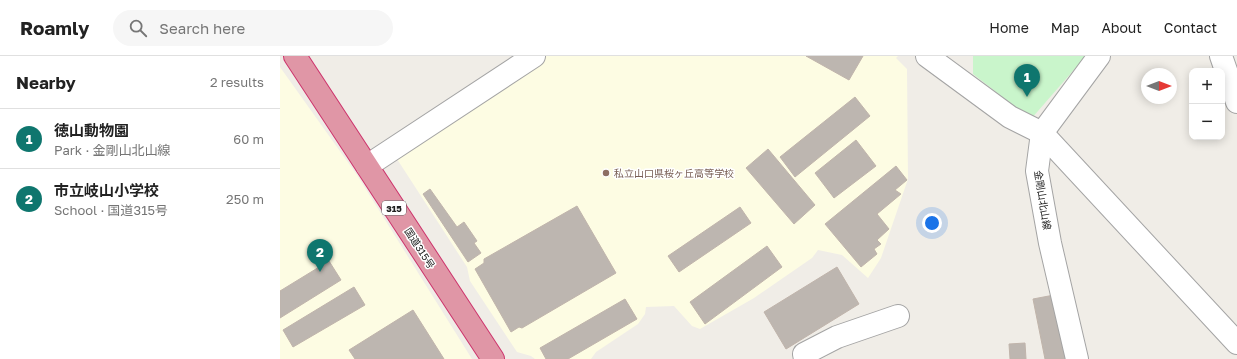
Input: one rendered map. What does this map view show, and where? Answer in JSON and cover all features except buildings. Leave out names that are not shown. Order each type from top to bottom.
[{"type":"highway","name":"国道315号","points":[[295,56],[493,359]]},
{"type":"street","points":[[367,166],[534,56]]},
{"type":"street","points":[[927,56],[1010,117],[1042,133],[1237,343]]},
{"type":"street","name":"金剛山北山線","points":[[1077,359],[1050,243],[1037,171],[1042,133],[1099,56]]},
{"type":"street","points":[[1227,58],[1237,102]]},
{"type":"street","points":[[805,359],[804,354],[837,337],[898,316]]},
{"type":"shaded area","points":[[543,56],[898,56],[896,58],[907,69],[908,179],[881,258],[868,278],[842,255],[818,250],[812,258],[754,298],[700,329],[692,326],[674,306],[646,307],[645,314],[638,324],[596,352],[591,359],[535,359],[531,356],[517,352],[470,281],[467,267],[397,159]]},
{"type":"shaded area","points":[[280,67],[357,175],[472,359],[280,359]]},
{"type":"green space","points":[[973,56],[1086,56],[1031,119],[973,74]]},
{"type":"place","name":"徳山動物園","points":[[1027,97]]},
{"type":"place","name":"私立山口県桜ヶ丘高等学校","points":[[606,173]]},
{"type":"place","name":"市立岐山小学校","points":[[320,272]]}]
